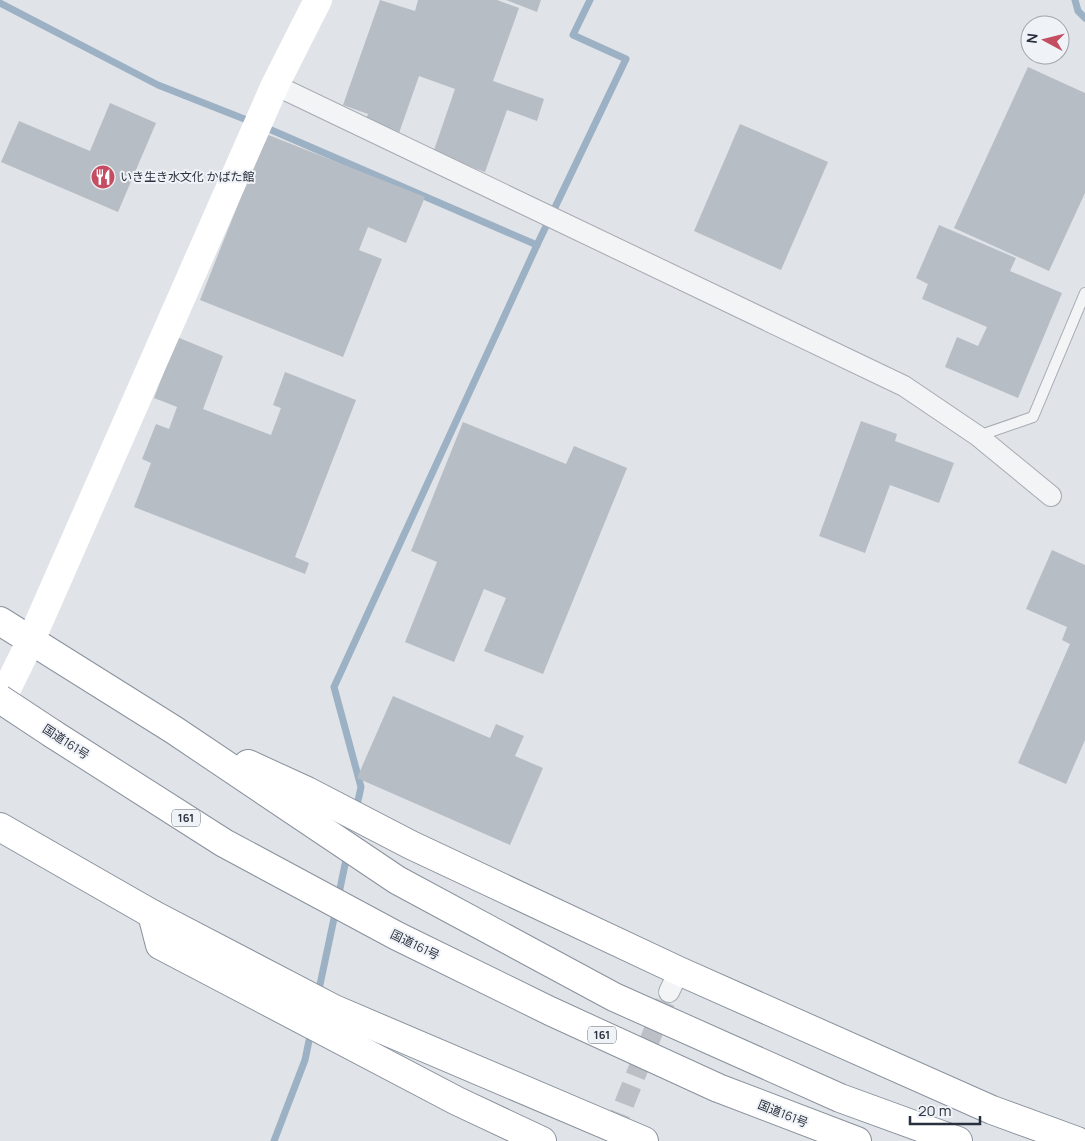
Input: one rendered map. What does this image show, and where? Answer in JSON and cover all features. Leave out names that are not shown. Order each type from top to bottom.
[{"type":"main road","points":[[0,703],[31,640],[264,109],[318,0]]},
{"type":"main road","points":[[0,620],[174,730],[397,880],[614,997],[840,1098],[958,1141]]},
{"type":"main road","name":"国道161号","points":[[0,699],[224,843],[354,914],[550,1011],[709,1084],[857,1141]]},
{"type":"main road","points":[[174,730],[341,808],[674,982],[992,1110],[1077,1141]]},
{"type":"main road","points":[[0,827],[152,914],[160,945],[304,1007],[330,1021],[457,1101],[542,1141]]},
{"type":"main road","points":[[330,1021],[644,1141]]},
{"type":"street","points":[[275,85],[904,386],[978,436],[1051,496]]},
{"type":"lane","points":[[978,436],[1033,417],[1085,293]]},
{"type":"building","points":[[380,0],[415,11],[418,0],[497,0],[519,8],[493,81],[544,99],[537,121],[507,110],[485,172],[433,153],[455,89],[419,76],[398,136],[364,124],[368,114],[343,105]]},
{"type":"building","points":[[506,0],[541,0],[537,12]]},
{"type":"building","points":[[1028,67],[1085,93],[1085,193],[1049,271],[954,228]]},
{"type":"building","points":[[110,103],[156,123],[118,212],[1,162],[19,121],[90,151]]},
{"type":"building","points":[[740,124],[828,162],[781,270],[694,231]]},
{"type":"building","points":[[266,134],[425,197],[406,243],[368,227],[359,250],[382,259],[343,357],[200,300]]},
{"type":"building","points":[[939,225],[1016,258],[1010,271],[1062,293],[1018,398],[945,367],[957,337],[978,346],[987,327],[922,299],[928,284],[916,278]]},
{"type":"building","points":[[177,337],[223,356],[203,409],[271,435],[281,408],[273,405],[285,372],[356,400],[295,557],[309,563],[305,574],[134,507],[151,463],[142,459],[156,424],[169,429],[177,407],[154,398]]},
{"type":"building","points":[[861,421],[897,434],[895,441],[954,463],[939,503],[890,485],[865,553],[819,536]]},
{"type":"building","points":[[463,422],[566,464],[574,446],[627,468],[543,674],[484,651],[506,598],[484,589],[454,662],[405,642],[437,562],[411,551]]},
{"type":"building","points":[[1052,550],[1085,565],[1085,740],[1066,784],[1018,763],[1070,644],[1062,640],[1067,627],[1026,609]]},
{"type":"building","points":[[393,696],[490,738],[496,724],[524,736],[515,756],[543,768],[510,845],[357,778]]},
{"type":"waterway","points":[[356,810],[361,787],[334,687],[537,245],[626,59],[573,35],[590,0]]},
{"type":"waterway","points":[[1075,0],[1078,11],[1085,18]]},
{"type":"waterway","points":[[0,3],[158,85],[252,122]]},
{"type":"waterway","points":[[262,126],[537,245]]},
{"type":"waterway","points":[[338,898],[347,855]]},
{"type":"waterway","points":[[318,994],[336,909]]},
{"type":"waterway","points":[[274,1141],[305,1060],[311,1031]]},
{"type":"tunnel","points":[[613,1132],[669,992]]},
{"type":"place","name":"いき生き水文化 かばた館","points":[[103,177]]}]
